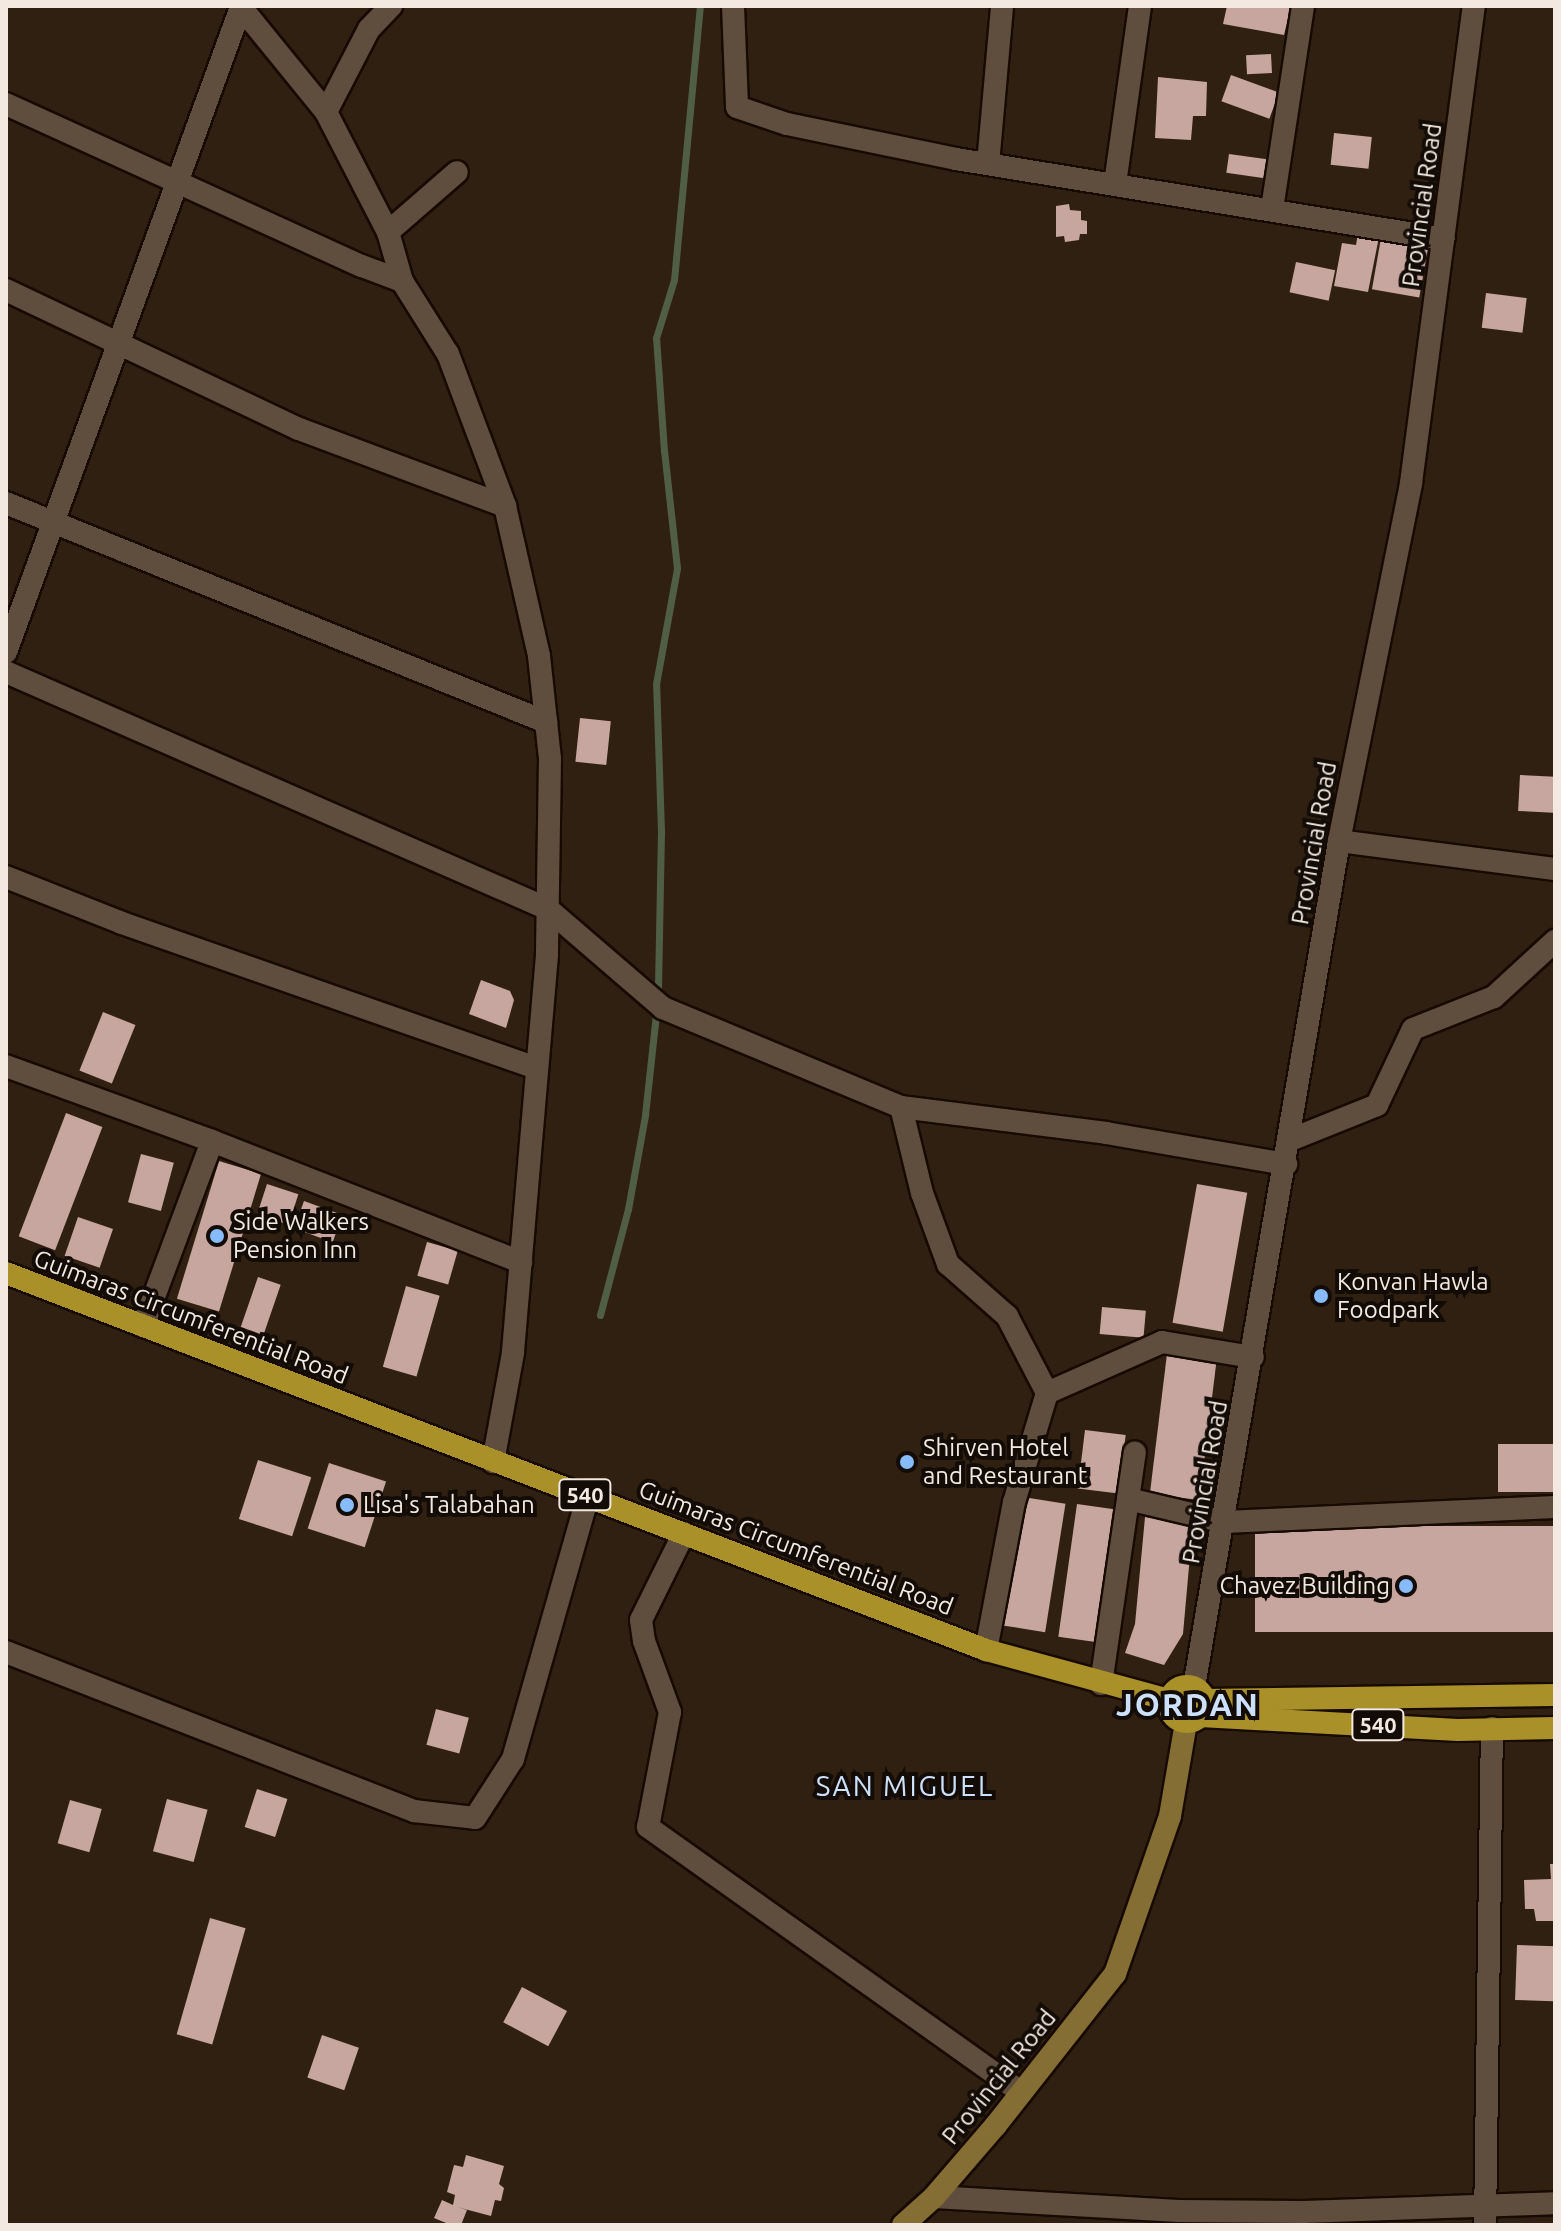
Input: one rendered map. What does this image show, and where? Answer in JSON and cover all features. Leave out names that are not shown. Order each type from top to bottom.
[{"type":"main road","name":"Guimaras Circumferential Road","points":[[6,1273],[986,1650],[1101,1684],[1169,1700],[1178,1688],[1196,1706]]},
{"type":"main road","name":"540","points":[[1196,1706],[1555,1695]]},
{"type":"main road","name":"540","points":[[1196,1706],[1492,1728],[1555,1728]]},
{"type":"main road","name":"Provincial Road","points":[[903,2225],[934,2197],[1115,1974],[1170,1816],[1196,1706]]},
{"type":"street","points":[[240,6],[326,112],[388,232],[402,281],[448,354],[505,506],[539,656],[550,759],[548,909],[513,1353],[493,1462]]},
{"type":"street","points":[[6,652],[240,6]]},
{"type":"street","points":[[326,112],[369,29],[391,6]]},
{"type":"street","points":[[733,6],[737,107],[787,124],[988,164],[1443,239]]},
{"type":"street","points":[[988,164],[1002,6]]},
{"type":"street","points":[[1115,184],[1140,6]]},
{"type":"street","points":[[1272,209],[1303,6]]},
{"type":"street","name":"Provincial Road","points":[[1196,1706],[1339,841],[1411,483],[1474,6]]},
{"type":"street","points":[[6,104],[178,184],[402,281]]},
{"type":"street","points":[[388,232],[457,172]]},
{"type":"street","points":[[6,290],[299,429],[505,506]]},
{"type":"street","points":[[6,503],[546,722]]},
{"type":"street","points":[[6,672],[548,909],[663,1008],[901,1107],[1106,1133],[1286,1164]]},
{"type":"street","points":[[1339,841],[1555,869]]},
{"type":"street","points":[[6,877],[122,923],[536,1068]]},
{"type":"street","points":[[1290,1140],[1377,1105],[1413,1029],[1494,997],[1555,941]]},
{"type":"street","points":[[6,1066],[212,1141],[521,1262]]},
{"type":"street","points":[[901,1107],[922,1193],[948,1264],[1007,1316],[1047,1393],[1014,1502],[986,1650]]},
{"type":"street","points":[[143,1326],[212,1141]]},
{"type":"street","points":[[1047,1393],[1162,1342],[1253,1357]]},
{"type":"street","points":[[1101,1684],[1135,1452]]},
{"type":"street","points":[[6,1652],[414,1811],[475,1818],[513,1759],[588,1496]]},
{"type":"street","points":[[1128,1499],[1225,1522],[1555,1507]]},
{"type":"street","points":[[684,1533],[641,1620],[644,1641],[670,1712],[648,1827],[1021,2092]]},
{"type":"street","points":[[1485,2215],[1492,1728]]},
{"type":"street","points":[[934,2197],[1178,2218],[1485,2215],[1555,2203]]},
{"type":"building","points":[[1227,6],[1291,6],[1284,35],[1223,24]]},
{"type":"building","points":[[1271,54],[1272,73],[1247,74],[1246,55]]},
{"type":"building","points":[[1231,75],[1279,92],[1269,119],[1221,101]]},
{"type":"building","points":[[1158,77],[1207,82],[1206,116],[1193,116],[1191,140],[1155,138]]},
{"type":"building","points":[[1334,133],[1372,137],[1368,169],[1331,165]]},
{"type":"building","points":[[1229,154],[1271,160],[1268,179],[1226,173]]},
{"type":"building","points":[[1069,204],[1070,210],[1081,211],[1081,220],[1087,221],[1087,234],[1080,234],[1079,240],[1065,242],[1064,236],[1056,237],[1056,206]]},
{"type":"building","points":[[1358,233],[1379,237],[1368,292],[1334,286],[1342,243],[1356,245]]},
{"type":"building","points":[[1381,238],[1428,246],[1419,298],[1372,289]]},
{"type":"building","points":[[1296,262],[1335,270],[1329,301],[1290,292]]},
{"type":"building","points":[[1486,293],[1527,298],[1522,333],[1482,328]]},
{"type":"building","points":[[580,718],[611,721],[606,765],[575,762]]},
{"type":"building","points":[[1520,775],[1555,777],[1553,813],[1518,811]]},
{"type":"building","points":[[481,980],[510,991],[514,1000],[506,1028],[469,1014]]},
{"type":"building","points":[[103,1012],[135,1025],[112,1084],[79,1070]]},
{"type":"building","points":[[66,1113],[102,1127],[55,1250],[19,1236]]},
{"type":"building","points":[[141,1154],[174,1163],[161,1211],[128,1202]]},
{"type":"building","name":"Side Walkers Pension Inn","points":[[219,1161],[261,1174],[219,1312],[177,1299]]},
{"type":"building","points":[[267,1184],[298,1194],[288,1225],[257,1214]]},
{"type":"building","points":[[1197,1184],[1247,1193],[1223,1332],[1173,1323]]},
{"type":"building","points":[[304,1201],[343,1215],[333,1242],[294,1228]]},
{"type":"building","points":[[78,1217],[113,1229],[100,1268],[65,1256]]},
{"type":"building","points":[[427,1242],[458,1251],[448,1284],[417,1276]]},
{"type":"building","points":[[258,1277],[281,1285],[263,1335],[241,1327]]},
{"type":"building","points":[[406,1286],[440,1296],[416,1376],[383,1367]]},
{"type":"building","points":[[1102,1307],[1146,1311],[1143,1338],[1100,1334]]},
{"type":"building","points":[[1167,1354],[1217,1360],[1199,1500],[1150,1494]]},
{"type":"building","points":[[1085,1430],[1126,1435],[1119,1494],[1078,1489]]},
{"type":"building","points":[[1498,1444],[1555,1444],[1555,1492],[1498,1492]]},
{"type":"building","points":[[258,1460],[311,1477],[292,1536],[239,1519]]},
{"type":"building","name":"Lisa's Talabahan","points":[[329,1463],[386,1482],[365,1547],[308,1529]]},
{"type":"building","points":[[1023,1497],[1065,1504],[1045,1632],[1003,1625]]},
{"type":"building","points":[[1077,1504],[1118,1510],[1099,1642],[1058,1637]]},
{"type":"building","points":[[1145,1517],[1193,1522],[1183,1634],[1164,1665],[1125,1653],[1135,1624]]},
{"type":"building","name":"Chavez Building","points":[[1255,1526],[1555,1526],[1555,1632],[1255,1632]]},
{"type":"building","points":[[436,1709],[469,1718],[459,1754],[426,1745]]},
{"type":"building","points":[[257,1789],[287,1799],[275,1837],[245,1827]]},
{"type":"building","points":[[167,1799],[208,1810],[194,1862],[153,1851]]},
{"type":"building","points":[[70,1800],[102,1809],[89,1852],[58,1843]]},
{"type":"building","points":[[1550,1864],[1555,1864],[1555,1921],[1536,1921],[1534,1909],[1525,1909],[1524,1880],[1551,1879]]},
{"type":"building","points":[[210,1918],[246,1928],[212,2045],[177,2034]]},
{"type":"building","points":[[1517,1945],[1555,1946],[1553,2001],[1515,2000]]},
{"type":"building","points":[[522,1987],[567,2011],[548,2046],[503,2022]]},
{"type":"building","points":[[322,2035],[359,2048],[344,2090],[307,2078]]},
{"type":"building","points":[[466,2155],[504,2166],[499,2184],[504,2188],[501,2201],[495,2200],[491,2216],[457,2207],[467,2210],[461,2225],[451,2225],[434,2218],[442,2200],[453,2205],[455,2195],[447,2192],[454,2165],[463,2167]]},
{"type":"waterway","points":[[658,988],[661,831],[656,684],[677,568],[656,338],[674,280],[700,6]]},
{"type":"waterway","points":[[600,1315],[628,1209],[645,1115],[656,1014]]},
{"type":"place","name":"Side Walkers Pension Inn","points":[[217,1236]]},
{"type":"place","name":"Konvan Hawla Foodpark","points":[[1321,1296]]},
{"type":"place","name":"Shirven Hotel and Restaurant","points":[[907,1462]]},
{"type":"place","name":"Lisa's Talabahan","points":[[347,1505]]},
{"type":"place","name":"Chavez Building","points":[[1406,1586]]},
{"type":"district","name":"JORDAN","points":[[1188,1704]]},
{"type":"district","name":"SAN MIGUEL","points":[[905,1786]]}]
